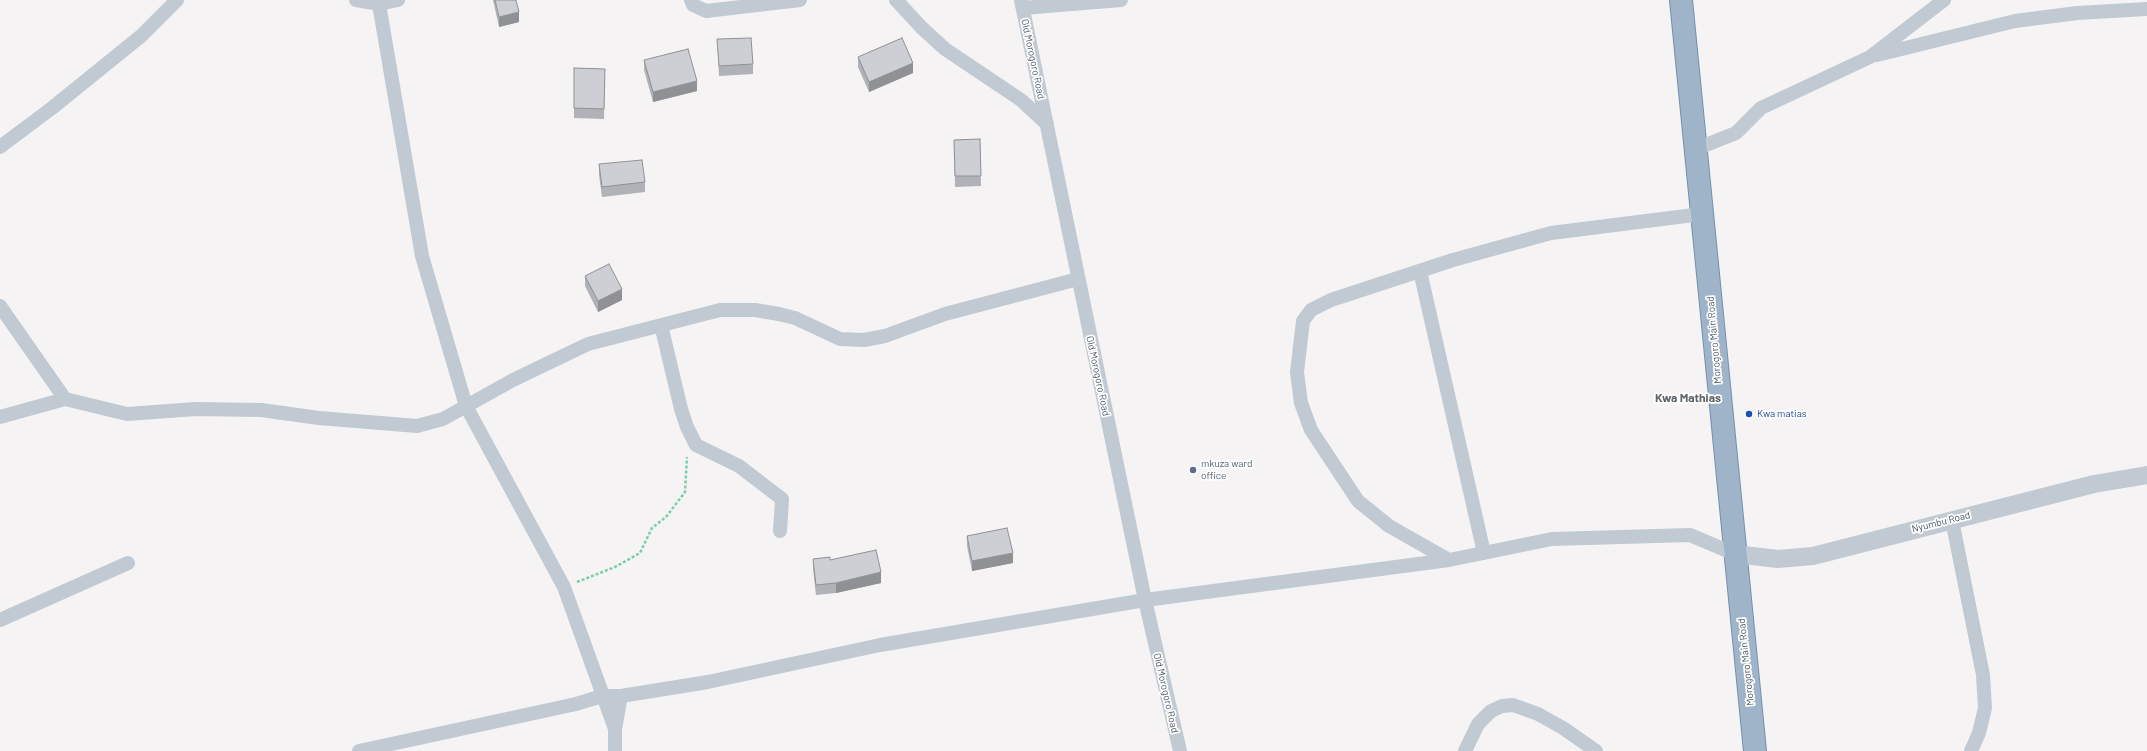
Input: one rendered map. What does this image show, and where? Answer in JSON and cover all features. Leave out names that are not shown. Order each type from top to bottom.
[{"type":"highway","name":"Morogoro Main Road","points":[[1681,0],[1755,751]]},
{"type":"street","points":[[0,147],[46,113],[141,36],[177,0]]},
{"type":"street","points":[[356,0],[378,4],[398,0]]},
{"type":"street","points":[[691,0],[693,5],[706,11],[800,0]]},
{"type":"street","points":[[896,0],[922,28],[945,49],[1021,100],[1046,124]]},
{"type":"street","points":[[1022,4],[1121,0]]},
{"type":"street","points":[[1870,57],[1944,0]]},
{"type":"street","points":[[378,4],[422,256],[466,406],[564,587],[615,729]]},
{"type":"street","name":"Old Morogoro Road","points":[[1022,4],[1145,600],[1180,751]]},
{"type":"street","points":[[1696,149],[1736,133],[1761,108],[1870,57],[2015,20],[2077,13],[2147,9]]},
{"type":"street","points":[[1449,560],[1389,526],[1358,501],[1311,430],[1300,403],[1297,372],[1303,321],[1310,310],[1331,300],[1420,271],[1551,233],[1702,214]]},
{"type":"street","points":[[1420,271],[1484,553]]},
{"type":"street","points":[[0,417],[65,399],[127,414],[196,409],[261,410],[319,418],[417,426],[443,419],[581,346],[720,310],[756,310],[795,318],[840,339],[864,340],[885,336],[945,314],[1078,279]]},
{"type":"street","points":[[0,306],[65,399]]},
{"type":"street","points":[[661,325],[687,427],[696,445],[739,466],[782,499],[780,531]]},
{"type":"street","name":"Nyumbu Road","points":[[1735,554],[1778,559],[1813,556],[2094,484],[2147,475]]},
{"type":"street","points":[[1952,520],[1983,675],[1985,708],[1979,733],[1971,751]]},
{"type":"street","points":[[359,751],[576,704],[602,696],[621,696],[708,682],[880,645],[1145,600],[1449,560],[1552,540],[1654,535],[1690,535],[1735,554]]},
{"type":"street","points":[[0,620],[128,563]]},
{"type":"street","points":[[615,751],[615,729],[621,696]]},
{"type":"street","points":[[1465,751],[1478,724],[1491,711],[1502,706],[1513,705],[1538,714],[1563,728],[1596,751]]},
{"type":"path","points":[[564,587],[614,567],[640,553],[652,528],[666,517],[685,492],[687,471],[687,427]]},
{"type":"building","points":[[495,0],[516,0],[519,12],[499,17]]},
{"type":"building","points":[[751,38],[753,64],[719,66],[717,39]]},
{"type":"building","points":[[902,38],[913,63],[869,82],[858,57]]},
{"type":"building","points":[[688,49],[697,81],[653,92],[644,60]]},
{"type":"building","points":[[574,68],[605,69],[604,109],[574,108]]},
{"type":"building","points":[[980,139],[981,176],[955,176],[954,140]]},
{"type":"building","points":[[642,160],[645,182],[602,187],[599,164]]},
{"type":"building","points":[[609,264],[622,289],[598,301],[585,276]]},
{"type":"building","points":[[1007,528],[1013,553],[972,561],[967,536]]},
{"type":"building","points":[[876,550],[881,572],[836,583],[816,585],[813,559],[830,557],[830,560]]},
{"type":"place","name":"Kwa matias","points":[[1749,414]]},
{"type":"place","name":"mkuza ward office","points":[[1193,470]]},
{"type":"district","name":"Kwa Mathias","points":[[1688,398]]}]
